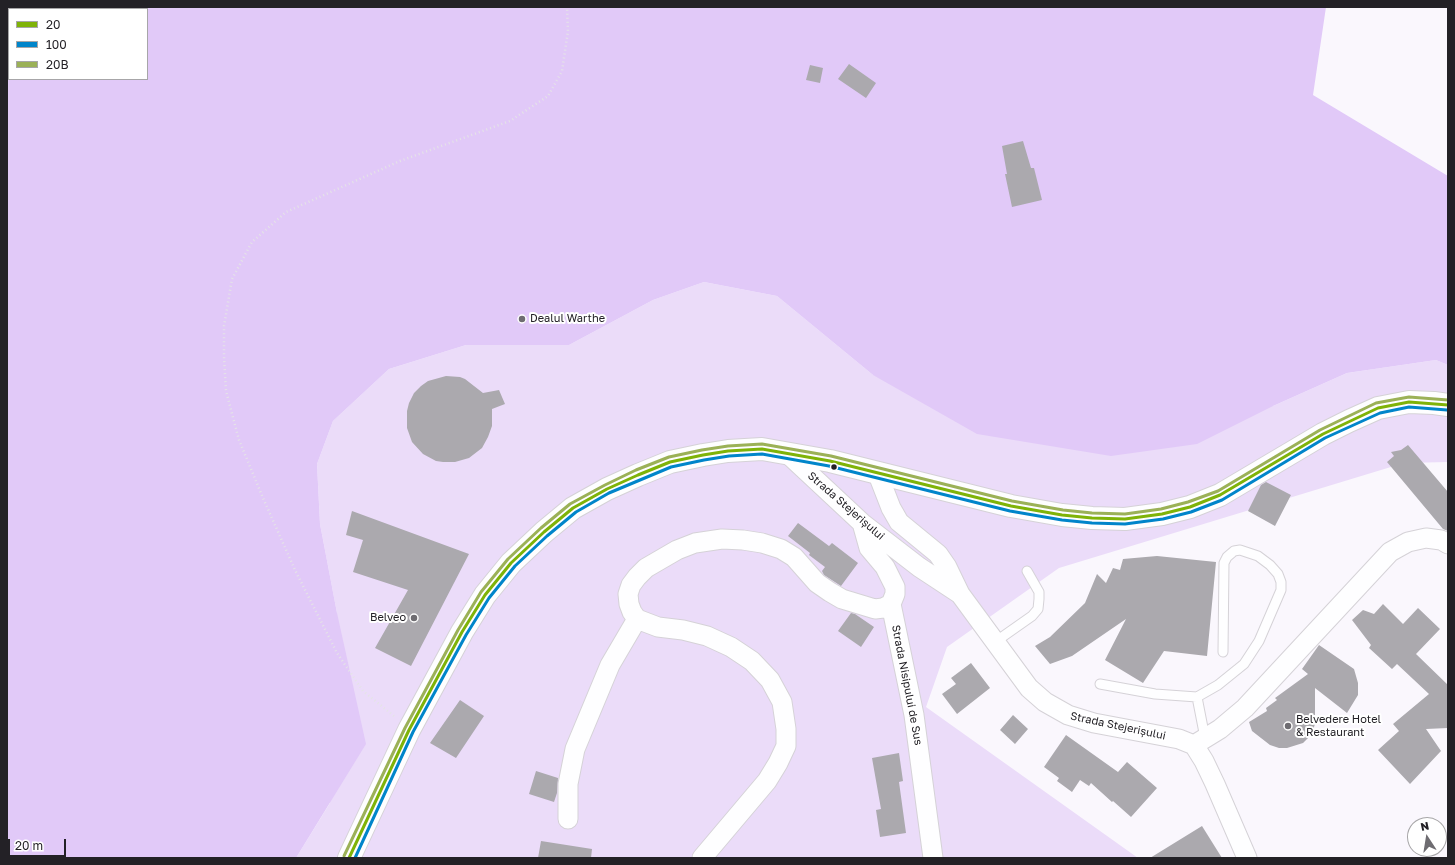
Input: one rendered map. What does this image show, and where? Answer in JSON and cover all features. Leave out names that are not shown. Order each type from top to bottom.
[{"type":"main road","points":[[349,858],[409,730],[462,632],[485,595],[511,563],[544,532],[573,508],[619,484],[670,462],[728,451],[762,449],[877,472],[1011,506],[1062,515],[1125,519],[1176,511],[1220,495],[1324,434],[1378,408],[1409,402],[1434,403],[1448,406]]},
{"type":"street","name":"Strada Stejerișului","points":[[787,453],[862,523],[919,568],[960,594],[1029,688],[1044,702],[1068,716],[1094,723],[1199,742]]},
{"type":"street","points":[[877,472],[891,508],[899,522],[938,554],[947,566],[960,594]]},
{"type":"street","name":"Strada Nisipului de Sus","points":[[862,523],[869,548],[885,567],[893,581],[895,594],[891,604],[914,715],[933,858]]},
{"type":"street","points":[[1247,858],[1204,761],[1199,742],[1220,730],[1245,708],[1390,552],[1408,542],[1426,538],[1441,540],[1448,544]]},
{"type":"street","points":[[702,858],[767,781],[778,763],[786,746],[786,729],[782,702],[770,680],[752,662],[731,647],[707,636],[683,630],[658,627],[637,618],[632,612],[629,604],[628,594],[631,585],[646,568],[677,550],[695,543],[722,539],[762,543],[781,550],[794,558],[817,583],[842,599],[875,609],[883,608],[891,604]]},
{"type":"street","points":[[568,819],[568,784],[575,749],[610,664],[637,618]]},
{"type":"lane","points":[[1100,684],[1155,694],[1197,697],[1218,686],[1244,664],[1260,641],[1280,590],[1281,582],[1278,574],[1270,565],[1258,556],[1240,550],[1234,551],[1227,557],[1224,563],[1223,652]]},
{"type":"lane","points":[[996,642],[1032,616],[1038,609],[1039,592],[1027,571]]},
{"type":"lane","points":[[1197,697],[1199,742]]},
{"type":"path","points":[[409,730],[363,691],[337,653],[295,570],[239,440],[226,391],[224,357],[224,326],[232,279],[252,242],[286,212],[400,161],[510,121],[548,96],[562,71],[568,31],[567,7]]},
{"type":"shaded area","points":[[7,7],[1326,7],[1313,95],[1448,176],[1448,365],[1436,360],[1347,373],[1273,406],[1197,444],[1111,456],[977,434],[873,375],[777,296],[704,282],[653,300],[569,345],[466,345],[389,369],[333,421],[317,464],[320,524],[337,613],[366,744],[296,858],[7,858]]},
{"type":"shaded area","points":[[704,282],[777,296],[873,375],[1273,406],[1347,373],[1436,360],[1448,365],[1448,462],[1404,463],[1059,568],[947,647],[926,707],[1138,858],[296,858],[330,803],[337,613],[320,524],[317,464],[333,421],[389,369],[466,345],[569,345],[653,300]]},
{"type":"building","points":[[849,64],[876,83],[866,98],[838,79]]},
{"type":"building","points":[[810,65],[823,68],[820,83],[806,80]]},
{"type":"building","points":[[1023,141],[1031,168],[1034,168],[1042,200],[1012,207],[1005,174],[1007,174],[1002,146]]},
{"type":"building","points":[[446,376],[465,379],[483,393],[499,390],[505,404],[492,409],[492,426],[482,448],[469,458],[455,462],[436,461],[423,454],[412,442],[407,428],[407,411],[414,393],[428,381]]},
{"type":"building","points":[[1408,445],[1448,492],[1448,531],[1443,529],[1387,462],[1394,456],[1391,452],[1401,450]]},
{"type":"building","points":[[1266,482],[1291,495],[1275,526],[1248,511],[1261,485]]},
{"type":"building","name":"Belveo","points":[[352,511],[469,554],[411,666],[375,648],[408,590],[353,572],[363,540],[346,535]]},
{"type":"building","points":[[798,523],[829,546],[832,543],[858,563],[841,586],[824,575],[822,571],[825,567],[788,536]]},
{"type":"building","points":[[1157,556],[1216,562],[1207,656],[1164,651],[1143,683],[1105,660],[1126,619],[1072,656],[1050,664],[1035,646],[1050,637],[1085,603],[1097,574],[1106,583],[1113,568],[1120,570],[1123,559]]},
{"type":"building","points":[[1383,604],[1403,624],[1418,608],[1440,629],[1416,654],[1448,685],[1448,728],[1426,729],[1441,751],[1410,784],[1378,750],[1399,731],[1393,724],[1429,694],[1397,664],[1392,669],[1369,648],[1371,645],[1352,620],[1363,610],[1374,614]]},
{"type":"building","points":[[851,613],[855,614],[874,627],[861,647],[838,631]]},
{"type":"building","points":[[1319,645],[1354,669],[1358,683],[1358,695],[1347,713],[1315,688],[1315,724],[1309,737],[1303,743],[1287,748],[1279,748],[1270,745],[1252,731],[1249,722],[1267,711],[1266,708],[1277,700],[1275,698],[1308,674],[1302,669]]},
{"type":"building","points":[[971,663],[990,688],[957,714],[942,694],[956,684],[951,678]]},
{"type":"building","points":[[460,700],[484,716],[456,758],[430,743]]},
{"type":"building","points":[[1013,715],[1028,729],[1015,744],[1000,730]]},
{"type":"building","points":[[1066,735],[1118,772],[1127,762],[1157,788],[1131,817],[1091,783],[1089,786],[1080,780],[1072,792],[1057,781],[1059,778],[1044,767]]},
{"type":"building","points":[[899,753],[903,781],[899,782],[906,833],[880,837],[876,810],[881,809],[872,758]]},
{"type":"building","points":[[536,771],[558,778],[557,793],[554,802],[529,794]]},
{"type":"building","points":[[1202,826],[1222,858],[1150,858]]},
{"type":"building","points":[[541,841],[592,849],[591,858],[538,858]]},
{"type":"transit line","name":"20B","points":[[344,856],[405,728],[458,630],[481,592],[508,559],[541,528],[570,504],[636,470],[669,457],[702,450],[728,446],[762,444],[831,456],[1012,501],[1063,510],[1125,514],[1161,509],[1188,502],[1218,491],[1320,430],[1376,403],[1409,397],[1448,400]]},
{"type":"transit line","name":"20","points":[[349,858],[409,730],[462,632],[485,595],[511,563],[544,532],[573,508],[607,489],[638,475],[670,462],[703,455],[728,451],[762,449],[830,461],[1011,506],[1062,515],[1125,519],[1162,514],[1190,507],[1220,495],[1323,434],[1378,408],[1409,402],[1448,405]]},
{"type":"transit line","name":"100","points":[[355,858],[413,732],[466,635],[489,598],[515,566],[547,536],[576,512],[609,493],[671,467],[729,456],[762,454],[829,466],[1010,511],[1062,520],[1125,524],[1163,519],[1191,512],[1222,500],[1325,438],[1380,413],[1409,407],[1447,410]]},
{"type":"place","name":"Dealul Warthe","points":[[522,319]]},
{"type":"place","name":"Belveo","points":[[414,618]]},
{"type":"place","name":"Belvedere Hotel & Restaurant","points":[[1288,726]]}]
